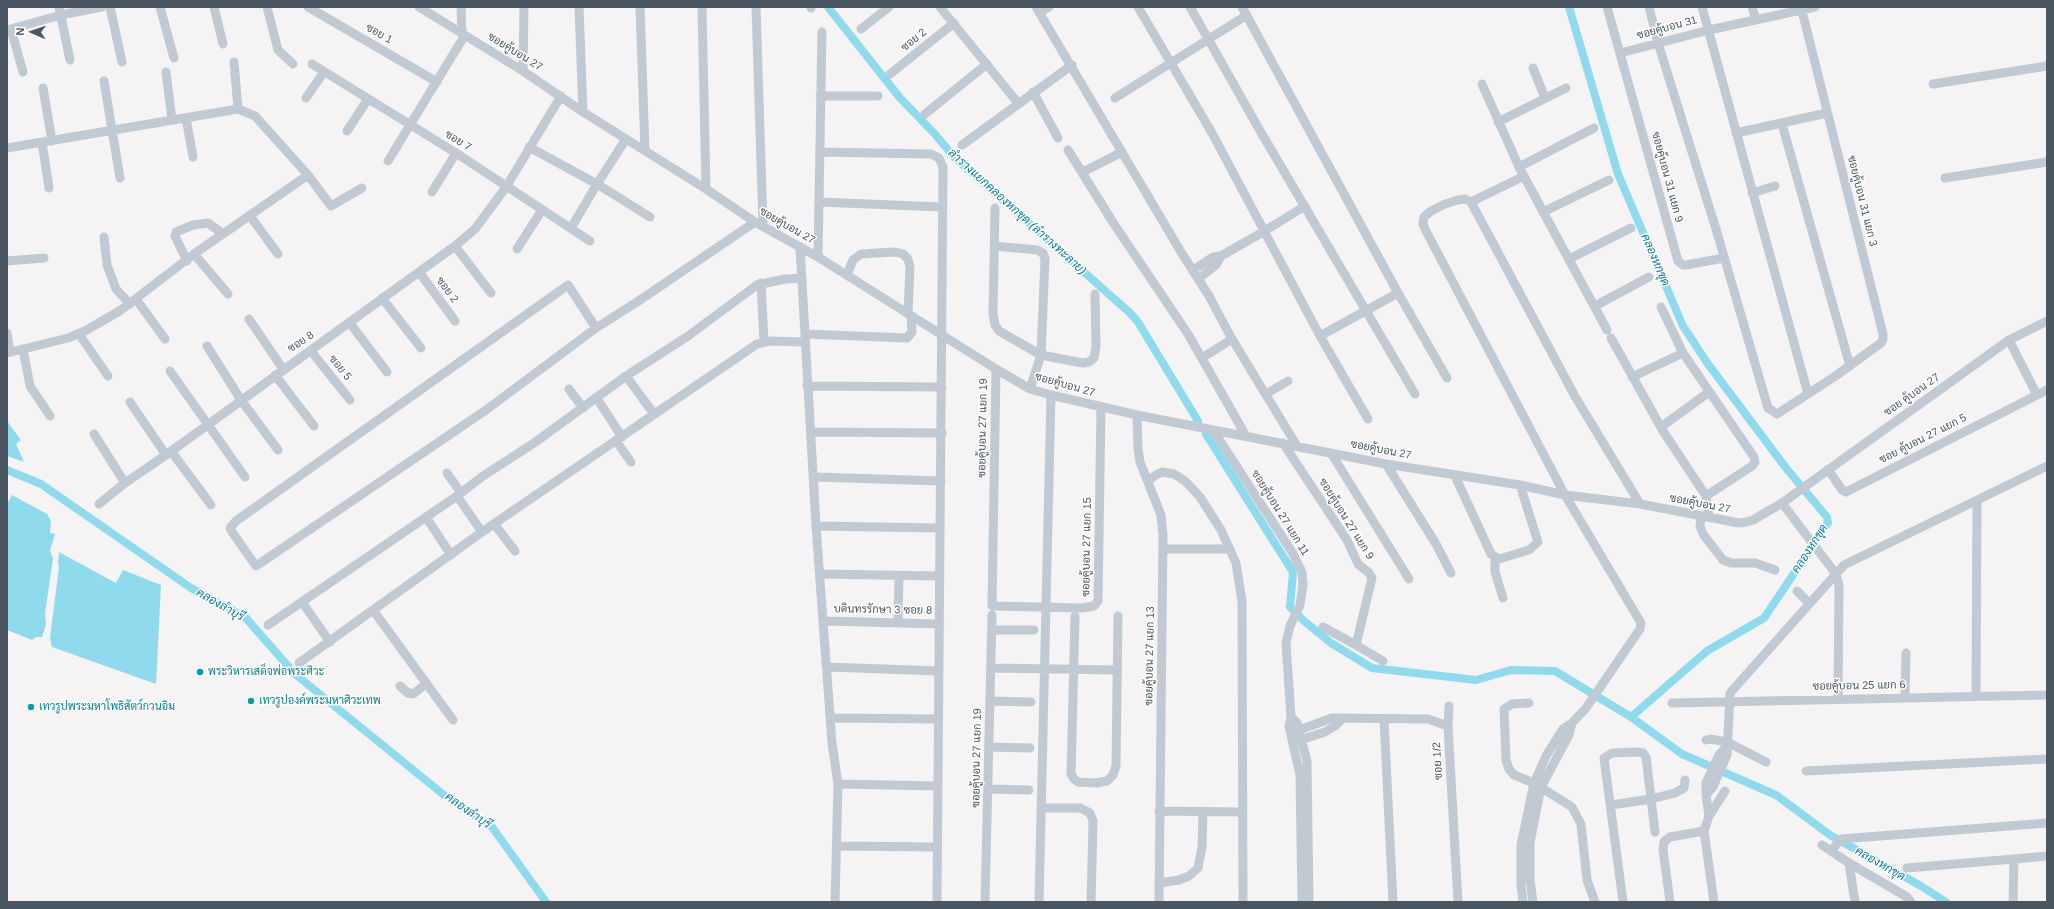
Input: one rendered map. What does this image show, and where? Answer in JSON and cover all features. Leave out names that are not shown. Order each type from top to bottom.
[{"type":"street","points":[[23,72],[9,29],[60,11],[102,7]]},
{"type":"street","points":[[110,7],[122,62]]},
{"type":"street","points":[[160,7],[174,58]]},
{"type":"street","points":[[214,7],[223,44]]},
{"type":"street","points":[[267,7],[278,50],[294,64]]},
{"type":"street","name":"ซอย 1","points":[[308,7],[437,82]]},
{"type":"street","name":"ซอยคู้บอน 27","points":[[419,7],[523,71],[562,96],[583,112],[759,223],[818,257],[996,370],[1030,389],[1137,415],[1332,452],[1386,464],[1520,485],[1565,495],[1640,504],[1739,523],[1753,520],[1794,494]]},
{"type":"street","points":[[388,161],[437,82],[463,34],[461,7]]},
{"type":"street","points":[[523,71],[524,7]]},
{"type":"street","points":[[579,7],[583,112]]},
{"type":"street","points":[[640,7],[645,150]]},
{"type":"street","points":[[702,7],[706,189]]},
{"type":"street","points":[[596,328],[568,285],[236,521],[230,528],[232,532],[256,566],[486,410],[596,328],[759,223],[756,7]]},
{"type":"street","points":[[861,29],[889,7]]},
{"type":"street","points":[[940,7],[1018,103]]},
{"type":"street","points":[[1048,7],[1038,10],[1193,270],[1232,339],[1297,446]]},
{"type":"street","points":[[1138,7],[1212,133],[1263,232],[1320,336],[1368,419]]},
{"type":"street","points":[[1190,7],[1415,394]]},
{"type":"street","name":"ซอยคู้บอน 31 แยก 9","points":[[1607,7],[1678,261],[1683,265],[1686,265],[1724,258]]},
{"type":"street","points":[[1649,7],[1658,43],[1724,258]]},
{"type":"street","points":[[1702,7],[1808,394]]},
{"type":"street","points":[[1752,7],[1756,20]]},
{"type":"street","name":"ซอยคู้บอน 31","points":[[1620,53],[1801,8],[1815,7]]},
{"type":"street","name":"ซอยคู้บอน 31 แยก 3","points":[[1724,258],[1768,408],[1777,414],[1834,377],[1881,343],[1883,334],[1801,8]]},
{"type":"street","points":[[60,11],[70,60]]},
{"type":"street","points":[[1115,98],[1208,39],[1244,11],[1398,293],[1447,378]]},
{"type":"street","name":"ซอย 2","points":[[890,74],[954,24]]},
{"type":"street","points":[[818,257],[822,32]]},
{"type":"street","points":[[234,62],[238,109]]},
{"type":"street","name":"ซอย 7","points":[[312,64],[410,126],[456,153],[590,241]]},
{"type":"street","points":[[925,114],[987,64]]},
{"type":"street","points":[[962,145],[1072,65]]},
{"type":"street","points":[[1933,84],[2047,66]]},
{"type":"street","points":[[1533,68],[1545,98]]},
{"type":"street","points":[[166,72],[172,120]]},
{"type":"street","points":[[306,98],[324,72]]},
{"type":"street","points":[[104,81],[120,178]]},
{"type":"street","points":[[1482,84],[1519,167],[1632,377],[1661,427],[1706,496],[1705,517],[1700,526],[1703,534],[1726,562],[1755,563],[1775,570]]},
{"type":"street","points":[[43,88],[52,141]]},
{"type":"street","points":[[1498,122],[1566,88]]},
{"type":"street","points":[[1033,92],[1058,138]]},
{"type":"street","name":"ซอย 8","points":[[99,504],[125,483],[283,369],[311,351],[455,246],[481,223],[506,187],[562,96]]},
{"type":"street","points":[[820,96],[878,96]]},
{"type":"street","points":[[347,131],[368,99]]},
{"type":"street","points":[[7,148],[238,109],[255,116],[308,175],[331,206],[362,188]]},
{"type":"street","points":[[1736,133],[1827,113]]},
{"type":"street","points":[[186,118],[193,157]]},
{"type":"street","points":[[1782,124],[1850,366]]},
{"type":"street","points":[[1519,167],[1594,128]]},
{"type":"street","points":[[571,228],[596,184],[626,139]]},
{"type":"street","points":[[42,142],[49,188]]},
{"type":"street","points":[[529,148],[596,184],[650,217]]},
{"type":"street","points":[[1068,150],[1202,358],[1246,436]]},
{"type":"street","points":[[820,152],[931,154],[939,158],[943,167],[941,207],[942,433],[939,528],[940,624],[938,671],[937,902]]},
{"type":"street","points":[[1082,172],[1122,152]]},
{"type":"street","points":[[432,192],[456,153]]},
{"type":"street","points":[[1945,178],[2047,162]]},
{"type":"street","points":[[7,333],[8,353],[79,334],[133,301],[187,261],[194,254],[308,175]]},
{"type":"street","points":[[1471,202],[1524,176]]},
{"type":"street","points":[[1543,212],[1609,180]]},
{"type":"street","points":[[1752,192],[1775,186]]},
{"type":"street","points":[[1523,902],[1521,885],[1525,851],[1537,785],[1546,756],[1563,729],[1572,723],[1586,708],[1640,630],[1642,623],[1565,495],[1423,224],[1424,217],[1445,204],[1465,199],[1471,202],[1576,398],[1640,504]]},
{"type":"street","points":[[820,202],[941,207]]},
{"type":"street","points":[[1193,270],[1214,257],[1221,256],[1263,232],[1305,206]]},
{"type":"street","points":[[995,208],[994,325],[999,331],[1042,355],[1083,364],[1089,362],[1094,358],[1096,346],[1095,294]]},
{"type":"street","points":[[517,249],[542,210]]},
{"type":"street","points":[[250,216],[278,254]]},
{"type":"street","points":[[187,261],[175,236],[176,232],[193,225],[208,223],[223,234]]},
{"type":"street","points":[[1569,259],[1631,228]]},
{"type":"street","points":[[104,237],[107,265],[116,289],[133,301],[166,339]]},
{"type":"street","points":[[455,246],[491,293]]},
{"type":"street","points":[[995,246],[1037,250],[1043,253],[1046,268],[1042,355],[1030,389]]},
{"type":"street","points":[[800,247],[807,386],[812,432],[816,526],[825,621],[831,718],[838,784],[835,902]]},
{"type":"street","points":[[299,663],[482,532],[495,525],[757,344],[764,341],[804,338],[907,338],[912,332],[909,315],[910,267],[908,259],[903,254],[894,252],[861,254],[853,260],[847,275]]},
{"type":"street","points":[[194,254],[228,294]]},
{"type":"street","points":[[1198,279],[1216,265],[1221,256]]},
{"type":"street","points":[[7,261],[44,258]]},
{"type":"street","name":"ซอย 2","points":[[419,272],[455,321]]},
{"type":"street","points":[[1595,306],[1649,277]]},
{"type":"street","points":[[268,625],[459,495],[483,476],[534,443],[626,376],[688,336],[761,284],[785,278],[802,278]]},
{"type":"street","points":[[761,284],[764,341]]},
{"type":"street","points":[[1320,336],[1398,293]]},
{"type":"street","points":[[382,298],[421,348]]},
{"type":"street","points":[[1661,307],[1683,353],[1754,457],[1755,462],[1752,466],[1706,496]]},
{"type":"street","points":[[249,319],[283,369]]},
{"type":"street","name":"ซอย คู้บอน 27","points":[[1794,494],[2010,340],[2047,321]]},
{"type":"street","points":[[349,322],[387,372]]},
{"type":"street","points":[[79,334],[108,376]]},
{"type":"street","points":[[1202,358],[1232,339]]},
{"type":"street","points":[[2010,340],[2037,395],[2047,390]]},
{"type":"street","points":[[207,346],[241,400],[278,450]]},
{"type":"street","points":[[23,349],[30,386],[50,416]]},
{"type":"street","name":"ซอย 5","points":[[311,351],[350,400]]},
{"type":"street","points":[[1632,377],[1683,353]]},
{"type":"street","name":"ซอยคู้บอน 27 แยก 19","points":[[985,902],[992,630],[996,370]]},
{"type":"street","points":[[170,371],[245,477]]},
{"type":"street","points":[[275,375],[314,426]]},
{"type":"street","points":[[626,376],[654,414]]},
{"type":"street","points":[[1266,394],[1288,381]]},
{"type":"street","points":[[807,386],[942,387]]},
{"type":"street","points":[[569,389],[583,408]]},
{"type":"street","points":[[1661,427],[1709,392]]},
{"type":"street","points":[[1039,902],[1051,395]]},
{"type":"street","name":"ซอย คู้บอน 27 แยก 5","points":[[1828,470],[1846,492],[2037,395]]},
{"type":"street","points":[[596,397],[631,462]]},
{"type":"street","points":[[130,402],[168,453],[211,506]]},
{"type":"street","name":"ซอยคู้บอน 27 แยก 15","points":[[992,611],[1046,607],[1090,608],[1098,601],[1101,407]]},
{"type":"street","name":"ซอยคู้บอน 27 แยก 13","points":[[1137,415],[1140,462],[1161,515],[1163,549],[1159,902]]},
{"type":"street","name":"ซอยคู้บอน 27 แยก 11","points":[[1213,430],[1298,562],[1302,572],[1303,585],[1300,605],[1290,626],[1286,643],[1291,714],[1297,723],[1295,731]]},
{"type":"street","points":[[812,432],[942,433]]},
{"type":"street","points":[[94,434],[125,483]]},
{"type":"street","name":"ซอยคู้บอน 27 แยก 9","points":[[1283,443],[1347,540],[1358,564],[1372,578],[1356,645]]},
{"type":"street","points":[[1332,452],[1409,579]]},
{"type":"street","points":[[1386,464],[1436,544],[1451,573]]},
{"type":"street","points":[[1714,902],[1704,831],[1708,816],[1706,795],[1725,750],[1730,693],[1809,602],[1844,565],[1977,502],[2047,466]]},
{"type":"street","points":[[447,472],[459,495],[482,532]]},
{"type":"street","points":[[1148,481],[1162,472],[1174,474],[1185,481],[1200,497],[1221,530],[1230,549],[1238,576],[1242,601],[1243,902]]},
{"type":"street","points":[[1455,476],[1491,554],[1495,558],[1495,572],[1503,598]]},
{"type":"street","points":[[814,477],[941,481]]},
{"type":"street","points":[[1495,558],[1504,558],[1529,550],[1538,542],[1520,485]]},
{"type":"street","points":[[1782,502],[1836,574],[1840,585],[1838,698]]},
{"type":"street","points":[[1976,696],[1977,502]]},
{"type":"street","points":[[426,517],[450,555]]},
{"type":"street","points":[[495,525],[515,551]]},
{"type":"street","points":[[816,526],[939,528]]},
{"type":"street","points":[[1163,549],[1230,549]]},
{"type":"street","points":[[821,574],[939,576]]},
{"type":"street","points":[[898,623],[899,576]]},
{"type":"street","points":[[1797,591],[1809,602]]},
{"type":"street","points":[[302,602],[330,642]]},
{"type":"street","points":[[373,610],[453,720]]},
{"type":"street","points":[[1075,616],[1071,774],[1078,782],[1096,783],[1107,781],[1113,775],[1116,766],[1118,616]]},
{"type":"street","name":"บดินทรรักษา 3 ซอย 8","points":[[825,621],[940,624]]},
{"type":"street","points":[[1323,627],[1383,661]]},
{"type":"street","points":[[992,630],[1034,630]]},
{"type":"street","points":[[1905,697],[1906,653]]},
{"type":"street","points":[[828,667],[938,671]]},
{"type":"street","points":[[991,668],[1117,670]]},
{"type":"street","points":[[400,686],[408,693],[413,694],[426,684]]},
{"type":"street","name":"ซอยคู้บอน 25 แยก 6","points":[[1672,703],[1729,700],[2047,695]]},
{"type":"street","points":[[990,701],[1031,702]]},
{"type":"street","points":[[1529,703],[1512,704],[1504,709],[1506,760],[1509,769],[1514,775],[1537,785],[1572,807],[1581,824],[1587,880],[1595,902]]},
{"type":"street","name":"ซอย 1/2","points":[[1448,706],[1458,902]]},
{"type":"street","points":[[831,718],[938,719]]},
{"type":"street","points":[[1309,902],[1308,774],[1295,731],[1332,718],[1428,719],[1448,726]]},
{"type":"street","points":[[1298,741],[1325,732],[1336,726],[1343,718]]},
{"type":"street","points":[[1384,719],[1393,902]]},
{"type":"street","points":[[1706,740],[1710,739],[1725,750],[1766,762]]},
{"type":"street","points":[[1298,741],[1302,902]]},
{"type":"street","points":[[989,747],[1030,748]]},
{"type":"street","points":[[1623,902],[1604,758],[1612,753],[1637,752],[1643,753],[1646,757],[1655,832]]},
{"type":"street","points":[[1806,771],[2047,759]]},
{"type":"street","points":[[1611,805],[1651,799],[1676,793],[1684,788],[1685,780]]},
{"type":"street","points":[[838,784],[938,786]]},
{"type":"street","points":[[988,789],[1029,790]]},
{"type":"street","points":[[1708,816],[1725,792]]},
{"type":"street","points":[[1041,808],[1080,808],[1090,813],[1092,821],[1091,902]]},
{"type":"street","points":[[1159,811],[1242,812]]},
{"type":"street","points":[[1159,884],[1190,876],[1198,868],[1201,859],[1203,812]]},
{"type":"street","points":[[1822,845],[1836,845],[2047,823]]},
{"type":"street","points":[[1670,902],[1662,850],[1664,842],[1670,837],[1704,831]]},
{"type":"street","points":[[1836,845],[1849,863],[1907,897],[1911,902]]},
{"type":"street","points":[[837,846],[937,846]]},
{"type":"street","points":[[1525,851],[1533,902]]},
{"type":"street","points":[[1908,868],[2047,856]]},
{"type":"street","points":[[2013,902],[2014,859]]},
{"type":"street","points":[[1849,863],[1856,902]]},
{"type":"water","points":[[7,421],[21,440],[16,444],[24,462],[7,456]]},
{"type":"water","points":[[12,495],[47,514],[51,521],[50,533],[55,534],[50,550],[53,559],[45,613],[46,624],[42,637],[36,637],[32,640],[7,630],[7,512],[8,502]]},
{"type":"water","points":[[59,552],[116,583],[123,570],[161,585],[156,684],[52,647],[50,638],[59,567]]},
{"type":"waterway","name":"ลำรางแยกคลองหกขุด (ลำรางทะลาย)","points":[[828,7],[900,98],[934,133],[954,157],[1129,312],[1138,322],[1198,421]]},
{"type":"waterway","name":"คลองหกขุด","points":[[1569,7],[1618,174],[1683,326],[1708,364],[1786,468],[1827,517],[1828,523],[1764,618],[1707,651],[1631,717],[1682,754],[1776,795],[1830,835],[1921,886],[1946,902]]},
{"type":"waterway","name":"ลำรางแยกคลองหกขุด (ลำรางทะลาย)","points":[[1206,434],[1293,572],[1290,607],[1304,621],[1331,643],[1372,668],[1476,680],[1511,670],[1555,671],[1631,717]]},
{"type":"waterway","name":"คลองลำบุรี","points":[[7,470],[41,484],[191,588],[245,617],[295,674],[444,795],[492,827],[546,902]]},
{"type":"place","name":"พระวิหารเสด็จพ่อพระศิวะ","points":[[200,672]]},
{"type":"place","name":"เทวรูปองค์พระมหาศิวะเทพ","points":[[251,701]]},
{"type":"place","name":"เทวรูปพระมหาโพธิสัตว์กวนอิม","points":[[31,707]]}]
